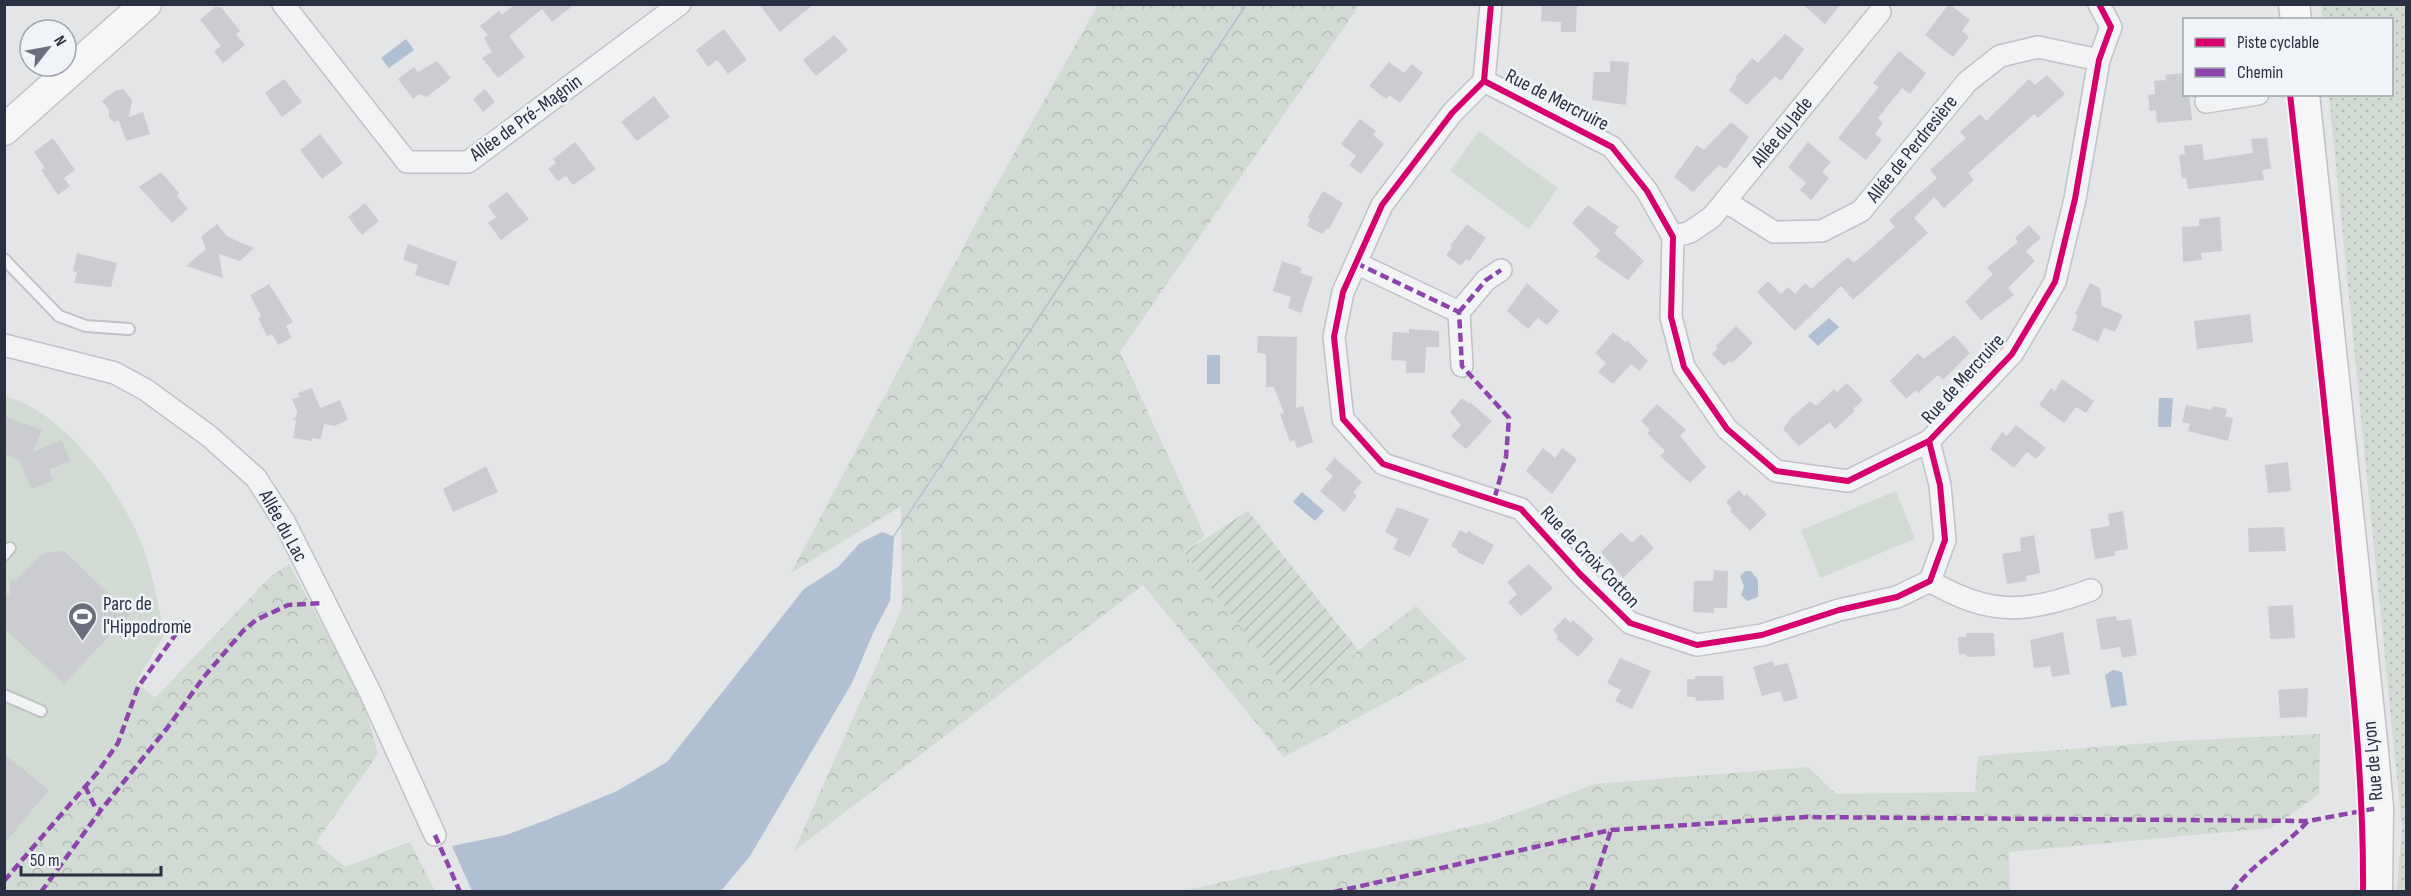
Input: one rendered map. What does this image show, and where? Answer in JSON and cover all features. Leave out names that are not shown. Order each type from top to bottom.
[{"type":"street","points":[[4,130],[146,4]]},
{"type":"street","name":"Allée de Pré-Magnin","points":[[283,4],[407,162],[468,162],[680,4]]},
{"type":"street","points":[[1484,81],[1491,4]]},
{"type":"street","name":"Rue de Mercruire","points":[[1484,81],[1612,147],[1647,191],[1673,237],[1671,317],[1684,367],[1727,429],[1776,471],[1848,480],[1929,441],[2012,354],[2055,282],[2075,199],[2099,60],[2111,27],[2099,4]]},
{"type":"street","name":"Allée du Jade","points":[[1673,237],[1690,232],[1712,217],[1880,12]]},
{"type":"street","name":"Allée de Perdresière","points":[[1725,201],[1774,232],[1822,231],[1861,211],[1967,82],[2000,56],[2038,47],[2099,60]]},
{"type":"street","name":"Rue de Croix Cotton","points":[[1484,81],[1452,113],[1382,205],[1342,292],[1334,337],[1343,419],[1383,464],[1521,509],[1580,574],[1629,623],[1697,645],[1762,635],[1839,610],[1897,597],[1930,581]]},
{"type":"street","points":[[2205,102],[2245,96]]},
{"type":"street","name":"Rue de Lyon","points":[[2304,96],[2373,751],[2378,818],[2377,891]]},
{"type":"street","points":[[1356,263],[1459,312]]},
{"type":"street","points":[[1462,366],[1459,312],[1486,280],[1501,270]]},
{"type":"street","name":"Allée du Lac","points":[[4,345],[115,373],[146,390],[209,436],[256,478],[285,523],[369,690],[435,835]]},
{"type":"street","points":[[1929,441],[1940,485],[1945,540],[1930,581],[1958,598],[1997,608],[2048,605],[2091,590]]},
{"type":"lane","points":[[4,259],[58,316],[86,326],[129,329]]},
{"type":"lane","points":[[4,695],[41,711]]},
{"type":"green space","points":[[1098,5],[1358,5],[1120,352],[1205,536],[1184,552],[1321,679],[1416,606],[1467,659],[1284,757],[1143,585],[794,851],[902,608],[901,506],[791,573],[993,191]]},
{"type":"green space","points":[[2321,5],[2406,5],[2406,891],[2397,891],[2402,828],[2329,96],[2393,96],[2393,18],[2322,18]]},
{"type":"green space","points":[[1479,131],[1558,188],[1529,229],[1450,171]]},
{"type":"green space","name":"Parc de l'Hippodrome","points":[[5,396],[26,404],[47,417],[66,433],[101,472],[128,514],[143,546],[165,633],[136,682],[155,698],[129,734],[5,882]]},
{"type":"green space","points":[[1896,491],[1915,539],[1820,578],[1801,530]]},
{"type":"green space","points":[[1248,511],[1359,651],[1321,679],[1292,695],[1184,552]]},
{"type":"green space","points":[[289,564],[364,703],[378,754],[316,842],[345,867],[410,842],[435,891],[5,892],[5,882],[129,734],[155,698],[270,577]]},
{"type":"green space","points":[[2320,734],[2319,794],[2271,828],[2009,852],[2010,891],[1183,891],[1491,822],[1595,784],[1808,767],[1836,794],[1975,792],[1978,756],[2175,741]]},
{"type":"water","points":[[1247,5],[894,537],[890,601],[874,631],[852,683],[750,856],[721,891],[472,891],[452,846],[506,835],[549,819],[615,792],[667,762],[804,589],[838,567],[860,543],[882,532],[893,536]]},
{"type":"water","points":[[406,39],[414,50],[389,68],[381,58]]},
{"type":"water","points":[[1829,318],[1839,327],[1818,346],[1808,336]]},
{"type":"water","points":[[1207,355],[1220,355],[1220,384],[1207,384]]},
{"type":"water","points":[[2159,398],[2173,398],[2171,427],[2158,427]]},
{"type":"water","points":[[1302,492],[1324,511],[1315,521],[1293,502]]},
{"type":"water","points":[[1745,571],[1751,571],[1758,580],[1758,597],[1747,601],[1741,595],[1744,586],[1740,576]]},
{"type":"water","points":[[2113,670],[2122,672],[2127,705],[2111,708],[2105,675]]},
{"type":"building","points":[[515,4],[575,4],[552,22],[542,9],[509,36],[525,57],[498,78],[482,58],[492,52],[484,38],[488,35],[480,26],[499,11],[502,15]]},
{"type":"building","points":[[759,4],[814,4],[780,32]]},
{"type":"building","points":[[1542,4],[1577,4],[1576,32],[1561,32],[1561,22],[1541,21]]},
{"type":"building","points":[[1802,4],[1841,4],[1825,24]]},
{"type":"building","points":[[1949,4],[1970,20],[1962,31],[1969,37],[1953,57],[1925,35]]},
{"type":"building","points":[[215,7],[221,7],[240,31],[236,34],[245,45],[223,63],[214,51],[221,46],[200,20]]},
{"type":"building","points":[[724,29],[747,60],[728,74],[717,60],[708,67],[696,50]]},
{"type":"building","points":[[1785,34],[1804,49],[1781,81],[1775,76],[1747,105],[1729,90],[1737,79],[1735,78],[1752,58],[1758,63]]},
{"type":"building","points":[[834,35],[848,50],[816,76],[803,60]]},
{"type":"building","points":[[1899,51],[1926,73],[1910,94],[1902,88],[1878,118],[1883,123],[1875,134],[1882,140],[1866,160],[1838,138],[1879,87],[1873,83]]},
{"type":"building","points":[[437,61],[451,78],[427,97],[419,94],[413,99],[398,79],[414,67],[418,72]]},
{"type":"building","points":[[1610,61],[1629,62],[1626,105],[1592,100],[1594,72],[1610,72]]},
{"type":"building","points":[[1389,62],[1404,73],[1412,64],[1423,73],[1400,103],[1390,95],[1386,99],[1369,86]]},
{"type":"building","points":[[2183,73],[2183,96],[2189,96],[2192,120],[2157,123],[2156,110],[2150,111],[2148,95],[2155,94],[2154,81],[2166,80],[2165,75]]},
{"type":"building","points":[[2047,75],[2065,94],[2038,118],[2034,114],[1968,173],[1974,180],[1944,208],[1934,197],[1914,218],[1928,233],[1853,300],[1841,286],[1795,331],[1757,292],[1768,281],[1781,294],[1788,287],[1795,294],[1805,283],[1811,289],[1848,257],[1854,263],[1895,227],[1889,220],[1937,178],[1930,170],[1966,138],[1960,132],[1980,114],[1986,121],[2029,79],[2035,85]]},
{"type":"building","points":[[284,79],[302,102],[282,117],[265,93]]},
{"type":"building","points":[[123,89],[132,100],[129,117],[143,112],[150,134],[126,141],[119,121],[114,122],[109,117],[109,110],[102,101],[115,91]]},
{"type":"building","points":[[485,89],[495,102],[483,112],[473,99]]},
{"type":"building","points":[[654,96],[670,117],[637,141],[621,122]]},
{"type":"building","points":[[1360,119],[1376,131],[1373,135],[1384,144],[1361,174],[1349,165],[1356,156],[1341,144]]},
{"type":"building","points":[[1731,122],[1749,137],[1726,169],[1719,165],[1693,192],[1674,177],[1697,145],[1704,150]]},
{"type":"building","points":[[320,134],[343,163],[322,179],[300,150]]},
{"type":"building","points":[[53,138],[75,170],[64,178],[70,186],[58,195],[41,170],[45,168],[34,152]]},
{"type":"building","points":[[2267,138],[2271,169],[2262,170],[2264,180],[2188,189],[2186,178],[2182,178],[2179,155],[2185,154],[2184,146],[2202,144],[2204,160],[2253,153],[2251,139]]},
{"type":"building","points":[[575,142],[596,169],[573,185],[566,176],[558,181],[548,169],[556,163],[553,159]]},
{"type":"building","points":[[1808,142],[1831,162],[1822,172],[1829,178],[1811,200],[1800,190],[1806,183],[1788,167]]},
{"type":"building","points":[[161,172],[179,193],[177,196],[188,209],[172,223],[139,187]]},
{"type":"building","points":[[1323,191],[1343,203],[1329,229],[1327,228],[1322,234],[1307,226],[1310,219],[1308,217]]},
{"type":"building","points":[[507,192],[529,219],[501,240],[488,223],[496,217],[488,206]]},
{"type":"building","points":[[365,203],[379,221],[362,235],[348,217]]},
{"type":"building","points":[[1588,205],[1619,227],[1614,233],[1644,261],[1628,280],[1595,257],[1600,250],[1572,223]]},
{"type":"building","points":[[2220,217],[2222,251],[2201,253],[2202,260],[2183,262],[2182,227],[2199,226],[2199,219]]},
{"type":"building","points":[[217,224],[228,237],[254,248],[240,261],[219,254],[223,278],[186,266],[206,249],[201,237]]},
{"type":"building","points":[[1467,224],[1486,238],[1469,261],[1466,259],[1461,266],[1446,255]]},
{"type":"building","points":[[2029,225],[2041,238],[2026,251],[2035,261],[2008,288],[2014,295],[1981,320],[1965,302],[1993,274],[1987,268],[2018,242],[2015,238]]},
{"type":"building","points":[[408,244],[457,262],[449,286],[415,275],[418,265],[403,260]]},
{"type":"building","points":[[77,253],[117,263],[111,287],[74,283],[77,272],[73,271]]},
{"type":"building","points":[[1282,261],[1302,268],[1300,273],[1313,277],[1301,313],[1288,308],[1291,297],[1273,291]]},
{"type":"building","points":[[1527,283],[1559,311],[1547,325],[1538,318],[1528,329],[1507,311]]},
{"type":"building","points":[[2090,283],[2100,288],[2102,306],[2123,315],[2115,332],[2104,328],[2098,342],[2072,330],[2078,316],[2075,314]]},
{"type":"building","points":[[269,284],[293,322],[286,326],[292,338],[278,345],[272,334],[267,336],[258,318],[261,316],[250,295]]},
{"type":"building","points":[[2250,314],[2253,342],[2197,349],[2194,321]]},
{"type":"building","points":[[1736,326],[1753,343],[1732,363],[1730,361],[1724,366],[1712,354],[1718,348],[1716,346]]},
{"type":"building","points":[[1409,329],[1439,331],[1439,347],[1426,347],[1425,373],[1406,373],[1406,361],[1391,360],[1393,332],[1409,333]]},
{"type":"building","points":[[1613,332],[1625,342],[1627,340],[1648,361],[1639,371],[1631,364],[1613,384],[1598,372],[1606,363],[1595,353]]},
{"type":"building","points":[[1954,335],[1970,353],[1943,380],[1938,375],[1918,393],[1916,390],[1906,399],[1890,381],[1918,353],[1924,359]]},
{"type":"building","points":[[1258,336],[1297,337],[1296,408],[1303,406],[1313,442],[1297,448],[1294,440],[1290,442],[1280,414],[1284,413],[1274,387],[1266,387],[1266,354],[1257,353]]},
{"type":"building","points":[[2062,379],[2094,401],[2086,413],[2076,407],[2064,423],[2039,405],[2051,388],[2055,391]]},
{"type":"building","points":[[1847,383],[1863,400],[1853,409],[1855,411],[1835,429],[1830,422],[1799,446],[1783,429],[1791,418],[1810,401],[1816,406],[1834,389],[1837,392]]},
{"type":"building","points":[[312,388],[320,408],[340,400],[348,420],[334,426],[324,424],[321,439],[312,438],[312,441],[293,438],[296,420],[292,419],[296,417],[297,411],[292,399],[300,397],[298,393]]},
{"type":"building","points":[[1462,398],[1492,421],[1466,449],[1451,436],[1461,425],[1450,412]]},
{"type":"building","points":[[1657,404],[1686,430],[1680,436],[1706,467],[1690,483],[1660,456],[1665,451],[1647,433],[1650,430],[1641,421]]},
{"type":"building","points":[[2186,405],[2212,410],[2213,406],[2227,409],[2225,417],[2233,418],[2228,441],[2188,431],[2190,424],[2182,422]]},
{"type":"building","points":[[4,416],[42,430],[33,452],[62,440],[70,461],[49,469],[53,481],[32,489],[19,460],[4,454]]},
{"type":"building","points":[[2016,425],[2046,448],[2036,459],[2027,452],[2014,468],[1990,449],[2002,432],[2007,436]]},
{"type":"building","points":[[1543,448],[1555,458],[1562,448],[1577,459],[1552,494],[1526,471]]},
{"type":"building","points":[[1335,458],[1362,482],[1353,493],[1357,496],[1344,512],[1320,491],[1333,476],[1325,469]]},
{"type":"building","points":[[2288,462],[2291,491],[2268,493],[2265,465]]},
{"type":"building","points":[[486,466],[498,492],[453,512],[443,489]]},
{"type":"building","points":[[1739,490],[1744,496],[1747,494],[1767,514],[1750,531],[1730,511],[1732,509],[1726,502]]},
{"type":"building","points":[[1397,507],[1429,519],[1410,557],[1393,549],[1398,539],[1385,532]]},
{"type":"building","points":[[2123,511],[2128,549],[2115,551],[2115,556],[2095,559],[2090,529],[2110,526],[2108,514]]},
{"type":"building","points":[[2284,527],[2286,551],[2249,552],[2248,528]]},
{"type":"building","points":[[1460,530],[1467,534],[1468,531],[1494,545],[1483,565],[1457,552],[1458,550],[1451,546]]},
{"type":"building","points":[[1621,532],[1632,543],[1641,534],[1654,548],[1623,578],[1601,552]]},
{"type":"building","points":[[2034,535],[2040,573],[2026,576],[2027,581],[2007,584],[2002,554],[2021,551],[2020,538]]},
{"type":"building","points":[[64,551],[130,614],[64,684],[4,628],[4,594],[10,594],[10,581],[16,580],[43,553]]},
{"type":"building","points":[[1529,564],[1553,588],[1521,616],[1508,602],[1517,594],[1507,582]]},
{"type":"building","points":[[1714,570],[1728,571],[1727,608],[1714,608],[1714,613],[1693,612],[1694,581],[1713,581]]},
{"type":"building","points":[[2293,605],[2295,638],[2270,639],[2268,606]]},
{"type":"building","points":[[2116,616],[2117,621],[2131,619],[2137,655],[2122,658],[2120,647],[2101,650],[2096,619]]},
{"type":"building","points":[[1565,617],[1570,623],[1573,620],[1594,639],[1578,657],[1557,639],[1558,636],[1553,630]]},
{"type":"building","points":[[2063,632],[2070,674],[2052,677],[2050,666],[2034,668],[2030,640]]},
{"type":"building","points":[[1966,633],[1994,633],[1995,656],[1967,657],[1966,654],[1959,654],[1958,637],[1966,637]]},
{"type":"building","points":[[1620,658],[1651,671],[1632,709],[1615,701],[1621,690],[1607,683]]},
{"type":"building","points":[[1773,661],[1774,666],[1788,663],[1798,698],[1784,702],[1780,691],[1762,696],[1753,667]]},
{"type":"building","points":[[1695,676],[1723,676],[1724,700],[1696,701],[1695,697],[1687,697],[1687,679],[1695,679]]},
{"type":"building","points":[[2308,688],[2307,717],[2280,718],[2278,690]]},
{"type":"building","points":[[4,754],[49,790],[4,844]]},
{"type":"marked path","points":[[1356,263],[1459,312],[1462,366],[1509,418],[1506,457],[1494,500]]},
{"type":"marked path","points":[[1459,312],[1486,280],[1501,270]]},
{"type":"marked path","points":[[41,892],[203,678],[243,631],[256,620],[288,605],[324,603]]},
{"type":"marked path","points":[[4,881],[97,773],[118,743],[138,687],[186,620]]},
{"type":"marked path","points":[[85,786],[95,807],[101,810]]},
{"type":"marked path","points":[[1334,892],[1611,830],[1806,817],[2308,821],[2378,808]]},
{"type":"marked path","points":[[2232,892],[2259,863],[2308,821]]},
{"type":"marked path","points":[[1591,892],[1611,830]]},
{"type":"marked path","points":[[435,835],[460,892]]},
{"type":"cycle path","points":[[1491,4],[1484,81],[1452,113],[1382,205],[1343,292],[1334,337],[1343,419],[1383,464],[1521,509],[1580,574],[1630,623],[1697,645],[1762,635],[1839,610],[1897,597],[1930,581],[1945,540],[1940,485],[1929,441]]},
{"type":"cycle path","points":[[1484,81],[1612,147],[1647,191],[1673,237],[1671,317],[1684,367],[1727,429],[1776,471],[1848,481],[1929,441],[2012,354],[2055,282],[2075,199],[2099,60],[2111,27],[2099,4]]},
{"type":"cycle path","points":[[2290,96],[2353,690],[2362,811],[2363,892]]},
{"type":"place","name":"Parc de l'Hippodrome","points":[[82,642]]}]
